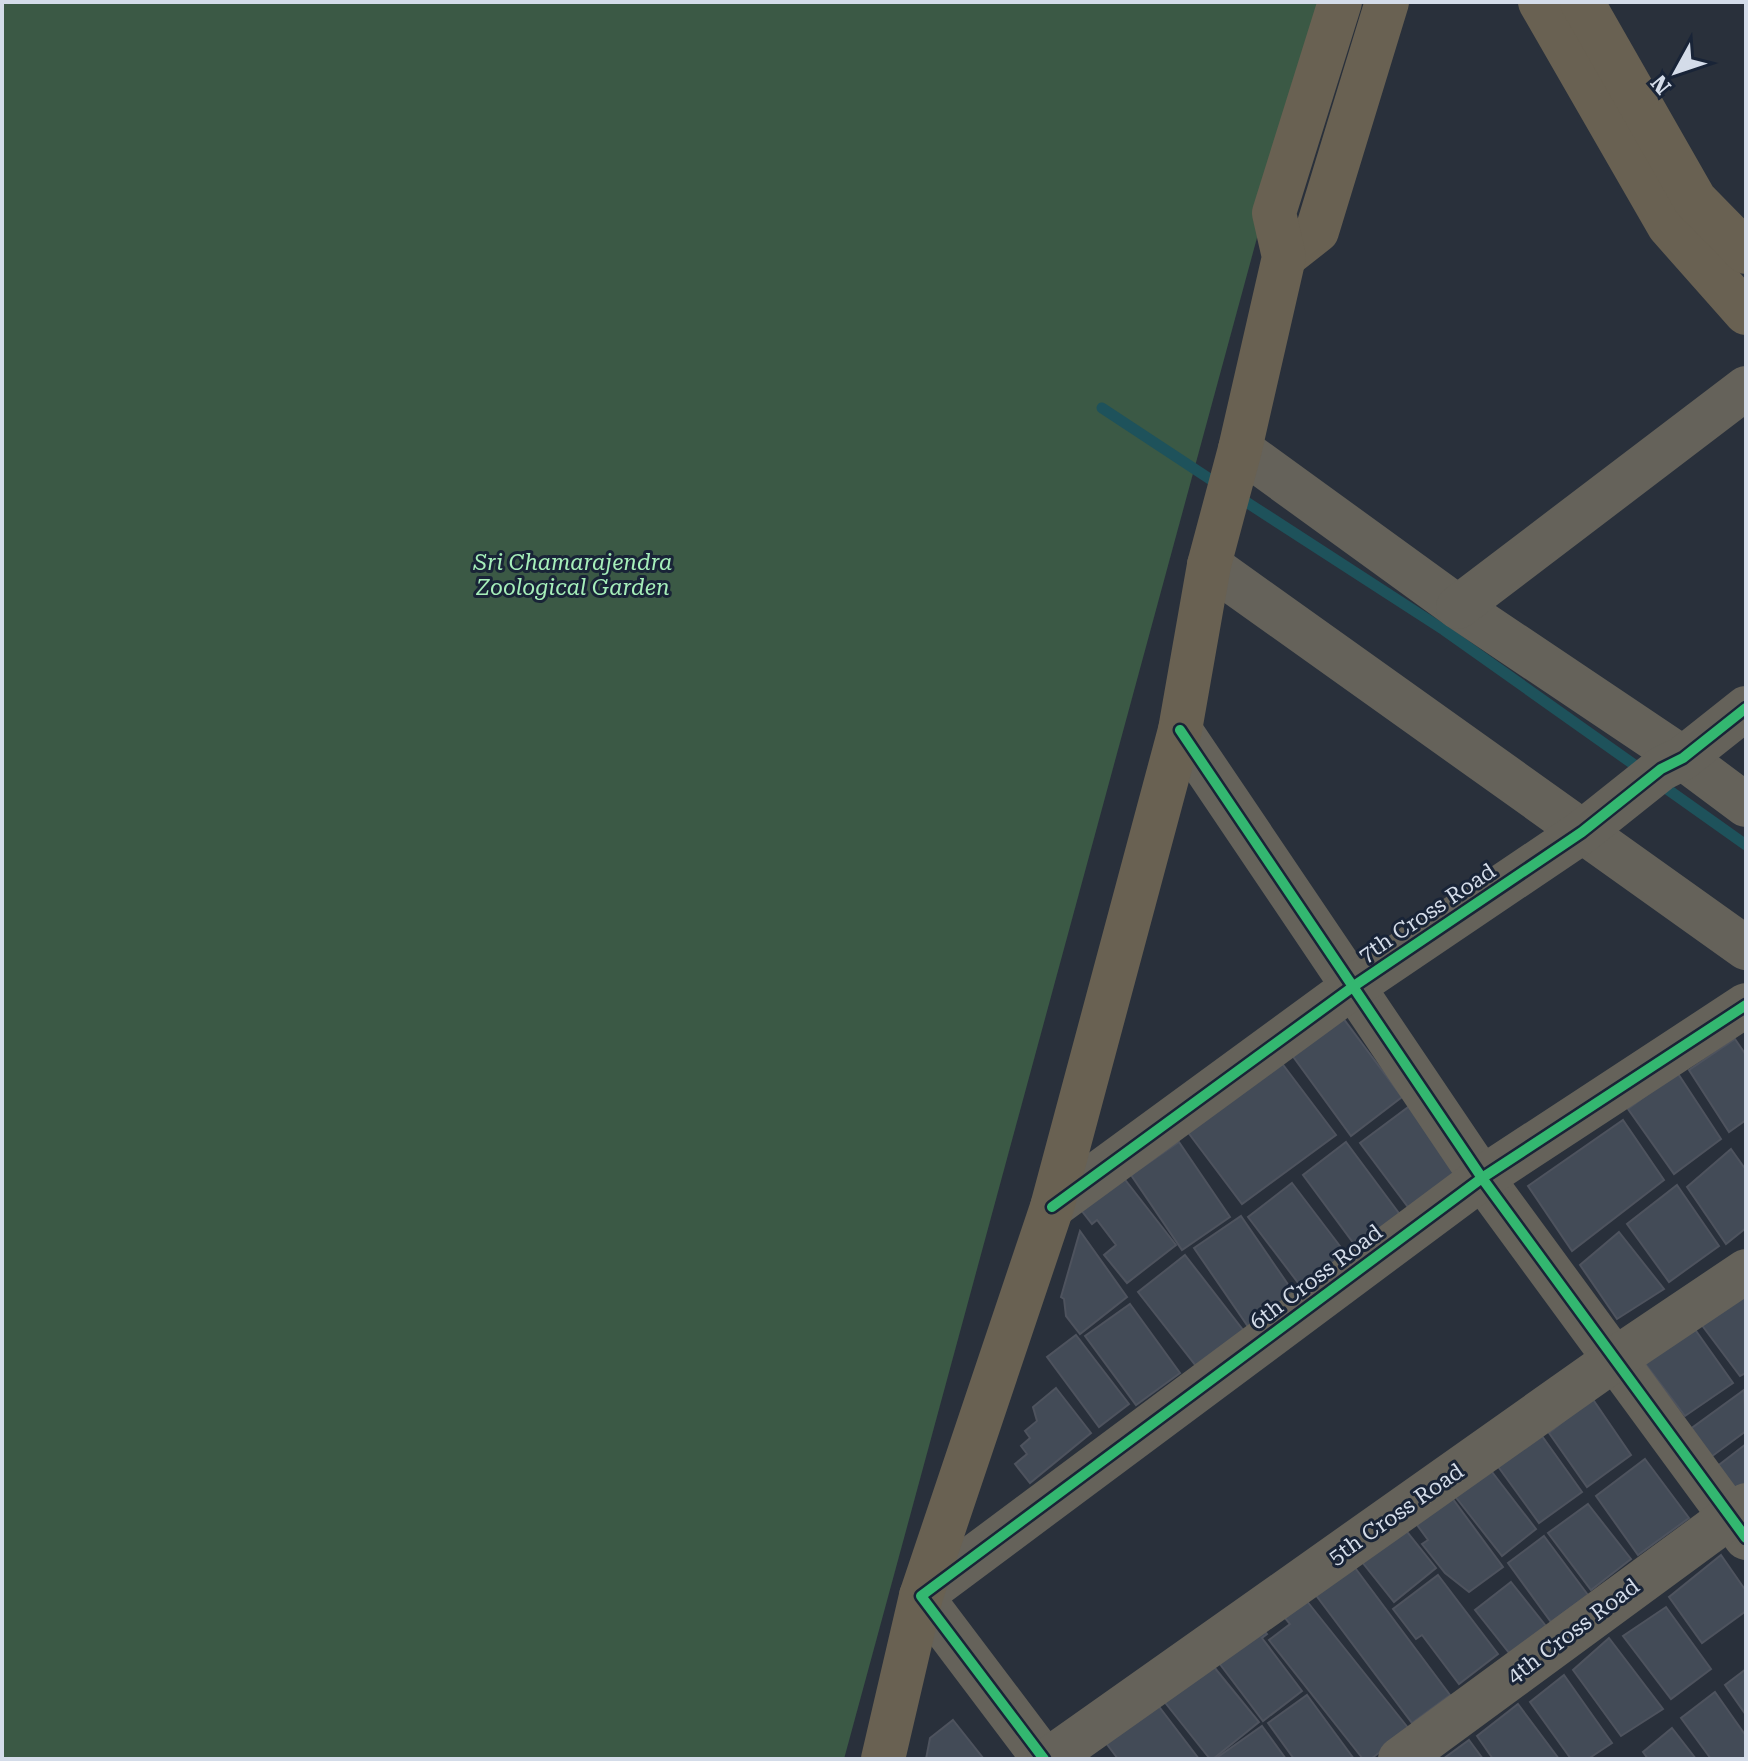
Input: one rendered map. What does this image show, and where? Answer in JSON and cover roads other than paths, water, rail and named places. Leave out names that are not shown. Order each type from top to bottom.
[{"type":"main road","points":[[883,1759],[921,1596],[1052,1207],[1180,730],[1211,557],[1284,257],[1274,213],[1340,2]]},
{"type":"main road","points":[[1284,257],[1317,231],[1387,2]]},
{"type":"main road","points":[[1540,2],[1669,226],[1746,313]]},
{"type":"main road","points":[[1582,2],[1695,200],[1746,252]]},
{"type":"street","points":[[1458,607],[1746,388]]},
{"type":"street","points":[[1237,458],[1458,607],[1672,763],[1746,805]]},
{"type":"street","points":[[1211,557],[1582,832],[1746,948]]},
{"type":"street","name":"7th Cross Road","points":[[1052,1207],[1354,986],[1582,832],[1746,708]]},
{"type":"street","points":[[1180,730],[1482,1178],[1615,1359],[1740,1520]]},
{"type":"street","name":"6th Cross Road","points":[[921,1596],[1482,1178],[1746,1005]]},
{"type":"street","name":"5th Cross Road","points":[[1046,1759],[1615,1359],[1746,1271]]},
{"type":"street","name":"4th Cross Road","points":[[1400,1759],[1740,1520]]},
{"type":"street","points":[[921,1596],[1046,1759]]},
{"type":"waterway","points":[[1102,408],[1222,487]]},
{"type":"waterway","points":[[1237,496],[1444,630],[1643,771]]},
{"type":"waterway","points":[[1660,784],[1746,845]]},
{"type":"park label","name":"Sri Chamarajendra Zoological Garden","points":[[573,574]]}]
